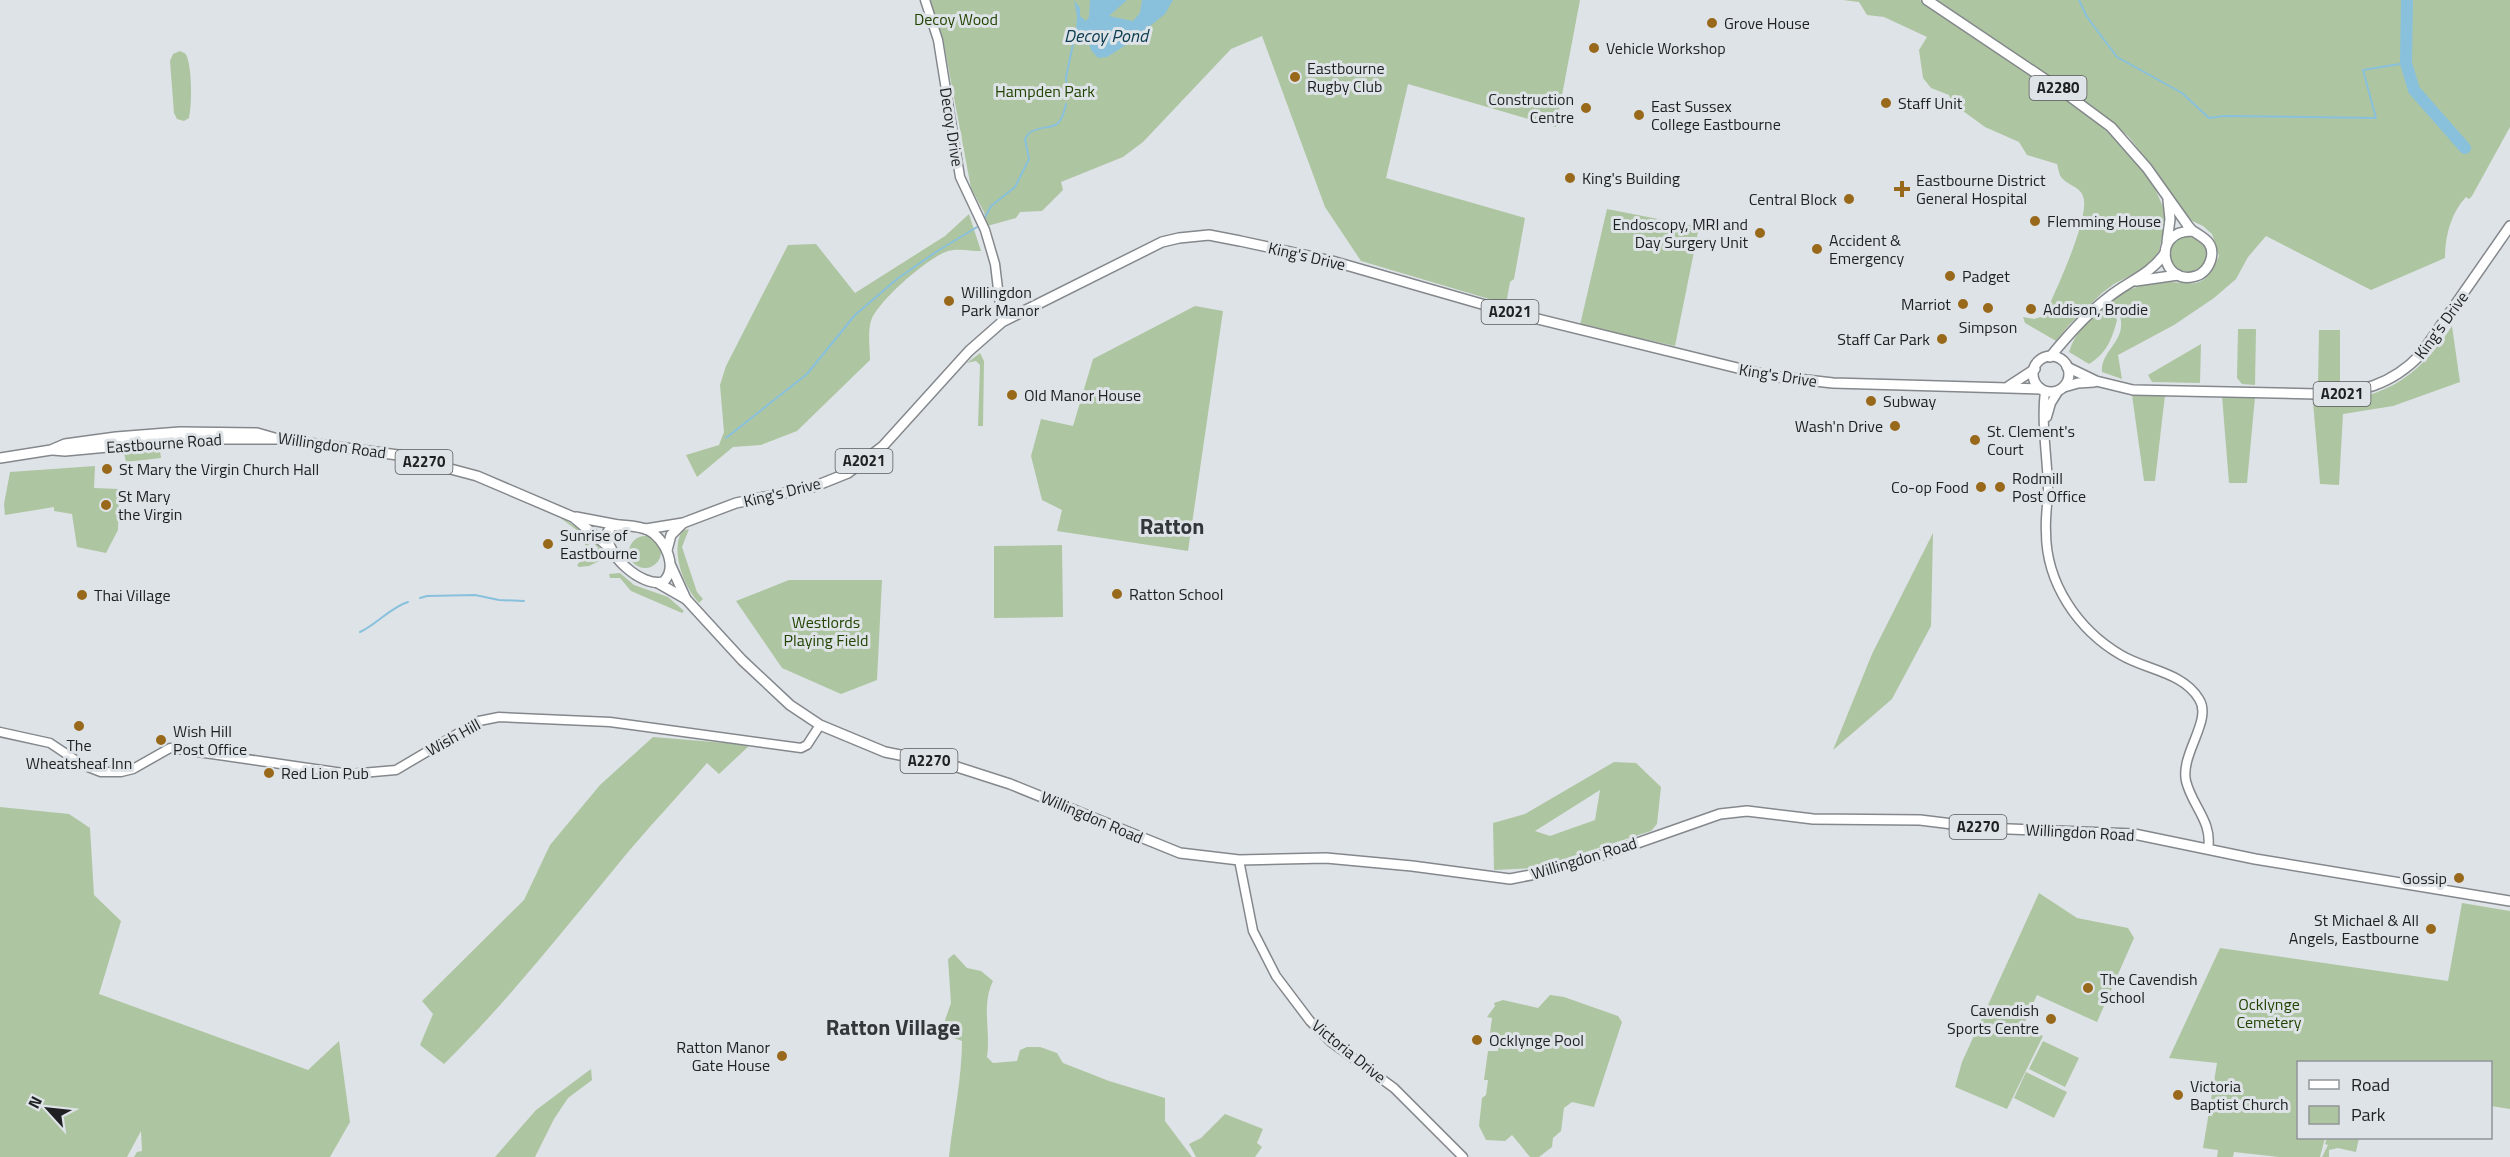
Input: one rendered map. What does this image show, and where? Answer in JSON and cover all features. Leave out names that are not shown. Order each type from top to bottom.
[{"type":"main road","name":"A2280","points":[[1927,0],[2061,90],[2111,128],[2147,168],[2192,231]]},
{"type":"main road","points":[[2168,200],[2170,219],[2166,249],[2168,266],[2178,275]]},
{"type":"main road","name":"King's Drive","points":[[2066,365],[2096,381],[2123,388],[2185,392],[2329,394],[2370,388],[2390,380],[2408,368],[2421,354],[2510,226]]},
{"type":"main road","name":"A2280","points":[[2050,357],[2096,307],[2133,281],[2157,265],[2177,233],[2192,231],[2200,233],[2210,245],[2211,261],[2201,274],[2194,277],[2178,275],[2133,281]]},
{"type":"main road","name":"King's Drive","points":[[620,525],[646,529],[683,523],[736,503],[813,486],[848,473],[883,446],[969,351],[1002,322],[1162,242],[1209,235],[1332,261],[1513,313],[1770,376],[1833,383],[2007,387]]},
{"type":"main road","points":[[2035,369],[2035,382],[2043,390],[2061,389],[2068,380],[2066,341]]},
{"type":"main road","points":[[2007,387],[2035,369],[2040,361],[2050,357],[2056,357],[2066,365]]},
{"type":"main road","name":"King's Drive","points":[[2061,389],[2078,382],[2096,381]]},
{"type":"main road","name":"A2021","points":[[2007,387],[2043,390]]},
{"type":"main road","name":"Willingdon Road","points":[[116,437],[180,432],[257,433],[278,439],[346,446],[398,455],[460,471],[540,501],[573,517],[610,548],[635,576],[658,583],[686,599],[767,684],[790,705],[820,725],[885,752],[954,766],[1010,784],[1180,853],[1239,861],[1326,858],[1412,866],[1510,879],[1541,873],[1610,853],[1720,814],[1747,811],[1814,819],[1920,820],[1985,828],[2134,834],[2255,859],[2510,901]]},
{"type":"main road","name":"Eastbourne Road","points":[[51,450],[65,444],[116,437]]},
{"type":"main road","name":"Eastbourne Road","points":[[0,458],[51,450],[65,451],[194,439],[278,439]]},
{"type":"main road","name":"Willingdon Road","points":[[573,517],[620,525]]},
{"type":"main road","points":[[667,553],[669,539],[683,523]]},
{"type":"main road","points":[[610,548],[607,533],[612,526],[620,525]]},
{"type":"main road","points":[[646,529],[659,538],[667,553]]},
{"type":"main road","name":"Willingdon Road","points":[[667,553],[686,599]]},
{"type":"main road","points":[[658,583],[667,578],[671,566]]},
{"type":"street","name":"Decoy Drive","points":[[925,0],[938,40],[960,177],[985,230],[995,264],[1002,322]]},
{"type":"street","points":[[2045,424],[2051,403],[2061,389]]},
{"type":"street","points":[[2043,390],[2048,488],[2047,550],[2063,596],[2074,614],[2100,640],[2129,660],[2181,681],[2194,692],[2203,707],[2184,770],[2188,789],[2210,834],[2208,849]]},
{"type":"street","name":"Wish Hill","points":[[0,732],[50,743],[83,765],[100,772],[121,772],[133,769],[170,748],[350,774],[396,770],[478,721],[499,717],[610,722],[801,748],[807,745],[820,725]]},
{"type":"street","name":"Victoria Drive","points":[[1239,861],[1253,931],[1276,976],[1310,1021],[1331,1042],[1394,1088],[1463,1157]]},
{"type":"green space","points":[[930,0],[1580,0],[1556,127],[1408,84],[1386,178],[1525,218],[1514,279],[1510,282],[1506,304],[1361,261],[1325,207],[1262,36],[1231,49],[1143,142],[1123,157],[1061,182],[1063,190],[1042,211],[1020,212],[1016,218],[987,226],[984,212],[971,188],[943,39]]},
{"type":"green space","points":[[1843,0],[1920,0],[2066,98],[2100,125],[2123,146],[2153,184],[2164,209],[2165,224],[2158,255],[2149,266],[2114,284],[2102,293],[2056,341],[2025,323],[2023,317],[2034,319],[2044,316],[2055,292],[2081,225],[2084,211],[2083,195],[2061,177],[2057,164],[2027,155],[2019,142],[1985,127],[1952,103],[1949,95],[1931,88],[1923,78],[1919,50],[1927,37],[1884,17],[1867,15],[1859,2]]},
{"type":"green space","points":[[1937,0],[2510,0],[2510,127],[2472,196],[2469,199],[2466,197],[2456,210],[2446,241],[2445,258],[2371,290],[2266,236],[2248,257],[2236,279],[2214,298],[2174,325],[2118,355],[2122,379],[2102,372],[2103,363],[2119,335],[2121,326],[2115,305],[2111,309],[2117,320],[2108,345],[2089,364],[2069,352],[2083,326],[2104,305],[2130,290],[2159,282],[2196,283],[2204,279],[2219,256],[2212,234],[2203,226],[2188,219],[2156,171],[2128,136],[2106,117]]},
{"type":"green space","points":[[180,51],[187,56],[191,79],[189,118],[184,121],[177,119],[174,113],[170,61],[173,54]]},
{"type":"green space","points":[[1607,209],[1699,227],[1675,346],[1580,325]]},
{"type":"green space","points":[[969,214],[981,251],[948,251],[939,255],[917,270],[895,290],[877,310],[870,322],[870,360],[797,431],[761,445],[733,447],[697,477],[686,455],[719,445],[724,432],[720,385],[726,366],[788,245],[816,244],[855,293],[945,236]]},
{"type":"green space","points":[[2188,234],[2195,235],[2201,240],[2206,246],[2206,260],[2201,266],[2195,271],[2188,272],[2181,271],[2175,266],[2170,260],[2169,253],[2170,246],[2175,240],[2181,235]]},
{"type":"green space","points":[[1195,306],[1223,311],[1188,551],[1057,531],[1062,510],[1042,500],[1031,456],[1041,419],[1073,426],[1093,359]]},
{"type":"green space","points":[[2452,326],[2460,382],[2393,406],[2343,414],[2339,485],[2320,484],[2313,402],[2358,398],[2394,385],[2424,361]]},
{"type":"green space","points":[[2238,329],[2256,329],[2255,385],[2242,384],[2237,378]]},
{"type":"green space","points":[[2319,330],[2340,330],[2340,386],[2318,387]]},
{"type":"green space","points":[[2201,344],[2200,383],[2152,382],[2148,375]]},
{"type":"green space","points":[[980,353],[984,361],[983,426],[978,426],[980,365],[976,361],[967,363]]},
{"type":"green space","points":[[2132,395],[2165,395],[2155,481],[2144,481]]},
{"type":"green space","points":[[2222,396],[2255,397],[2247,483],[2229,483]]},
{"type":"green space","points":[[163,447],[160,450],[161,458],[126,462],[124,453],[127,450]]},
{"type":"green space","points":[[95,466],[94,488],[119,489],[118,530],[106,553],[77,547],[72,514],[54,511],[54,507],[5,515],[4,504],[10,472]]},
{"type":"green space","points":[[555,514],[584,533],[596,544],[607,557],[589,566],[579,567],[577,565],[590,551],[592,554],[598,548],[593,542],[586,546],[578,531]]},
{"type":"green space","points":[[689,529],[682,547],[697,592],[703,599],[699,603],[688,588],[678,558],[677,548],[682,531]]},
{"type":"green space","points":[[1933,533],[1931,626],[1892,699],[1833,750],[1872,654]]},
{"type":"green space","points":[[645,536],[656,541],[661,552],[656,563],[645,568],[634,563],[629,552],[634,541]]},
{"type":"green space","points":[[1062,545],[1063,617],[994,618],[994,546]]},
{"type":"green space","points":[[620,573],[634,585],[668,597],[684,611],[682,613],[631,591],[620,578],[610,578],[609,574]]},
{"type":"green space","name":"Westlords Playing Field","points":[[789,580],[882,580],[877,680],[841,694],[782,668],[736,601]]},
{"type":"green space","points":[[653,737],[750,745],[719,774],[707,763],[630,850],[512,991],[444,1064],[420,1045],[433,1014],[422,1001],[524,900],[550,845],[600,785]]},
{"type":"green space","points":[[1614,762],[1636,763],[1661,787],[1657,824],[1651,831],[1536,868],[1494,870],[1493,823],[1525,814]],"holes":[[[1600,790],[1595,820],[1550,836],[1535,831]]]},
{"type":"green space","points":[[0,807],[69,814],[90,828],[94,895],[121,921],[99,994],[308,1070],[339,1041],[350,1122],[330,1157],[134,1157],[137,1152],[142,1151],[141,1131],[127,1157],[0,1157]]},
{"type":"green space","points":[[2039,893],[2077,918],[2128,928],[2134,938],[2097,1022],[2037,995],[2023,1026],[2043,1036],[2007,1109],[1955,1087],[1962,1062]]},
{"type":"green space","name":"Ocklynge Cemetery","points":[[2462,903],[2510,911],[2510,1109],[2492,1106],[2492,1061],[2297,1061],[2297,1139],[2325,1139],[2320,1157],[2279,1157],[2234,1152],[2233,1157],[2217,1157],[2218,1150],[2203,1148],[2217,1063],[2169,1058],[2220,948],[2448,981]]},
{"type":"green space","points":[[954,954],[967,968],[981,971],[993,981],[989,990],[987,1009],[987,1057],[993,1063],[1017,1061],[1020,1050],[1027,1047],[1040,1047],[1057,1053],[1063,1063],[1109,1081],[1165,1098],[1165,1121],[1192,1157],[949,1157],[962,1055],[962,1041],[946,1035],[944,1023],[951,1003],[948,959]]},
{"type":"green space","points":[[1550,995],[1564,997],[1618,1016],[1622,1022],[1594,1107],[1572,1102],[1564,1108],[1561,1131],[1553,1138],[1552,1147],[1539,1157],[1530,1157],[1512,1135],[1505,1141],[1486,1140],[1479,1126],[1482,1098],[1486,1095],[1488,1080],[1484,1080],[1488,1051],[1498,1051],[1499,1034],[1490,1033],[1492,1018],[1487,1017],[1495,1006],[1494,1003],[1503,1000],[1538,1008]]},
{"type":"green space","points":[[2043,1041],[2079,1058],[2065,1087],[2029,1069]]},
{"type":"green space","points":[[591,1069],[592,1080],[568,1098],[554,1119],[535,1157],[495,1157],[536,1110]]},
{"type":"green space","points":[[2026,1072],[2067,1092],[2054,1118],[2014,1098]]},
{"type":"green space","points":[[1225,1114],[1263,1129],[1257,1143],[1262,1147],[1255,1157],[1196,1157],[1189,1144],[1201,1138]]},
{"type":"green space","points":[[2327,1139],[2359,1139],[2356,1152],[2338,1148],[2329,1150],[2329,1157],[2322,1157],[2328,1145],[2325,1144]]},
{"type":"water","name":"Decoy Pond","points":[[1074,0],[1080,8],[1080,16],[1086,21],[1089,17],[1090,0],[1127,0],[1109,16],[1133,21],[1140,13],[1142,0],[1173,0],[1165,14],[1126,45],[1107,57],[1098,58],[1091,50],[1087,37],[1076,30],[1077,16]]},
{"type":"waterway","points":[[2079,0],[2087,17],[2117,57],[2182,93],[2209,118],[2224,116],[2376,118],[2363,70],[2406,63]]},
{"type":"waterway","points":[[2407,0],[2406,63],[2414,90],[2465,148]]},
{"type":"waterway","points":[[1067,93],[1066,77],[1076,30]]},
{"type":"waterway","points":[[984,219],[991,206],[1015,187],[1029,159],[1025,139],[1029,133],[1056,125],[1060,121],[1066,104]]},
{"type":"waterway","points":[[726,438],[807,374],[855,315],[897,279],[977,227]]},
{"type":"waterway","points":[[420,598],[475,595],[499,600],[524,601]]},
{"type":"waterway","points":[[360,632],[408,602]]},
{"type":"place","name":"Grove House","points":[[1712,23]]},
{"type":"place","name":"Vehicle Workshop","points":[[1594,48]]},
{"type":"place","name":"Eastbourne Rugby Club","points":[[1295,77]]},
{"type":"place","name":"Staff Unit","points":[[1886,103]]},
{"type":"place","name":"Construction Centre","points":[[1586,108]]},
{"type":"place","name":"East Sussex College Eastbourne","points":[[1639,115]]},
{"type":"place","name":"King's Building","points":[[1570,178]]},
{"type":"place","name":"Eastbourne District General Hospital","points":[[1902,189]]},
{"type":"place","name":"Central Block","points":[[1849,199]]},
{"type":"place","name":"Flemming House","points":[[2035,221]]},
{"type":"place","name":"Endoscopy, MRI and Day Surgery Unit","points":[[1760,233]]},
{"type":"place","name":"Accident & Emergency","points":[[1817,249]]},
{"type":"place","name":"Padget","points":[[1950,276]]},
{"type":"place","name":"Willingdon Park Manor","points":[[949,301]]},
{"type":"place","name":"Marriot","points":[[1963,304]]},
{"type":"place","name":"Simpson","points":[[1988,308]]},
{"type":"place","name":"Addison, Brodie","points":[[2031,309]]},
{"type":"place","name":"Staff Car Park","points":[[1942,339]]},
{"type":"place","name":"Old Manor House","points":[[1012,395]]},
{"type":"place","name":"Subway","points":[[1871,401]]},
{"type":"place","name":"Wash'n Drive","points":[[1895,426]]},
{"type":"place","name":"St. Clement's Court","points":[[1975,440]]},
{"type":"place","name":"St Mary the Virgin Church Hall","points":[[107,469]]},
{"type":"place","name":"Co-op Food","points":[[1981,487]]},
{"type":"place","name":"Rodmill Post Office","points":[[2000,487]]},
{"type":"place","name":"St Mary the Virgin","points":[[106,505]]},
{"type":"place","name":"Sunrise of Eastbourne","points":[[548,544]]},
{"type":"place","name":"Ratton School","points":[[1117,594]]},
{"type":"place","name":"Thai Village","points":[[82,595]]},
{"type":"place","name":"The Wheatsheaf Inn","points":[[79,726]]},
{"type":"place","name":"Wish Hill Post Office","points":[[161,740]]},
{"type":"place","name":"Red Lion Pub","points":[[269,773]]},
{"type":"place","name":"Gossip","points":[[2459,878]]},
{"type":"place","name":"St Michael & All Angels, Eastbourne","points":[[2431,929]]},
{"type":"place","name":"The Cavendish School","points":[[2088,988]]},
{"type":"place","name":"Cavendish Sports Centre","points":[[2051,1019]]},
{"type":"place","name":"Ocklynge Pool","points":[[1477,1040]]},
{"type":"place","name":"Ratton Manor Gate House","points":[[782,1056]]},
{"type":"place","name":"Victoria Baptist Church","points":[[2178,1095]]},
{"type":"district","name":"Ratton","points":[[1172,526]]},
{"type":"district","name":"Ratton Village","points":[[893,1027]]},
{"type":"park label","name":"Decoy Wood","points":[[956,19]]},
{"type":"park label","name":"Hampden Park","points":[[1045,91]]}]
